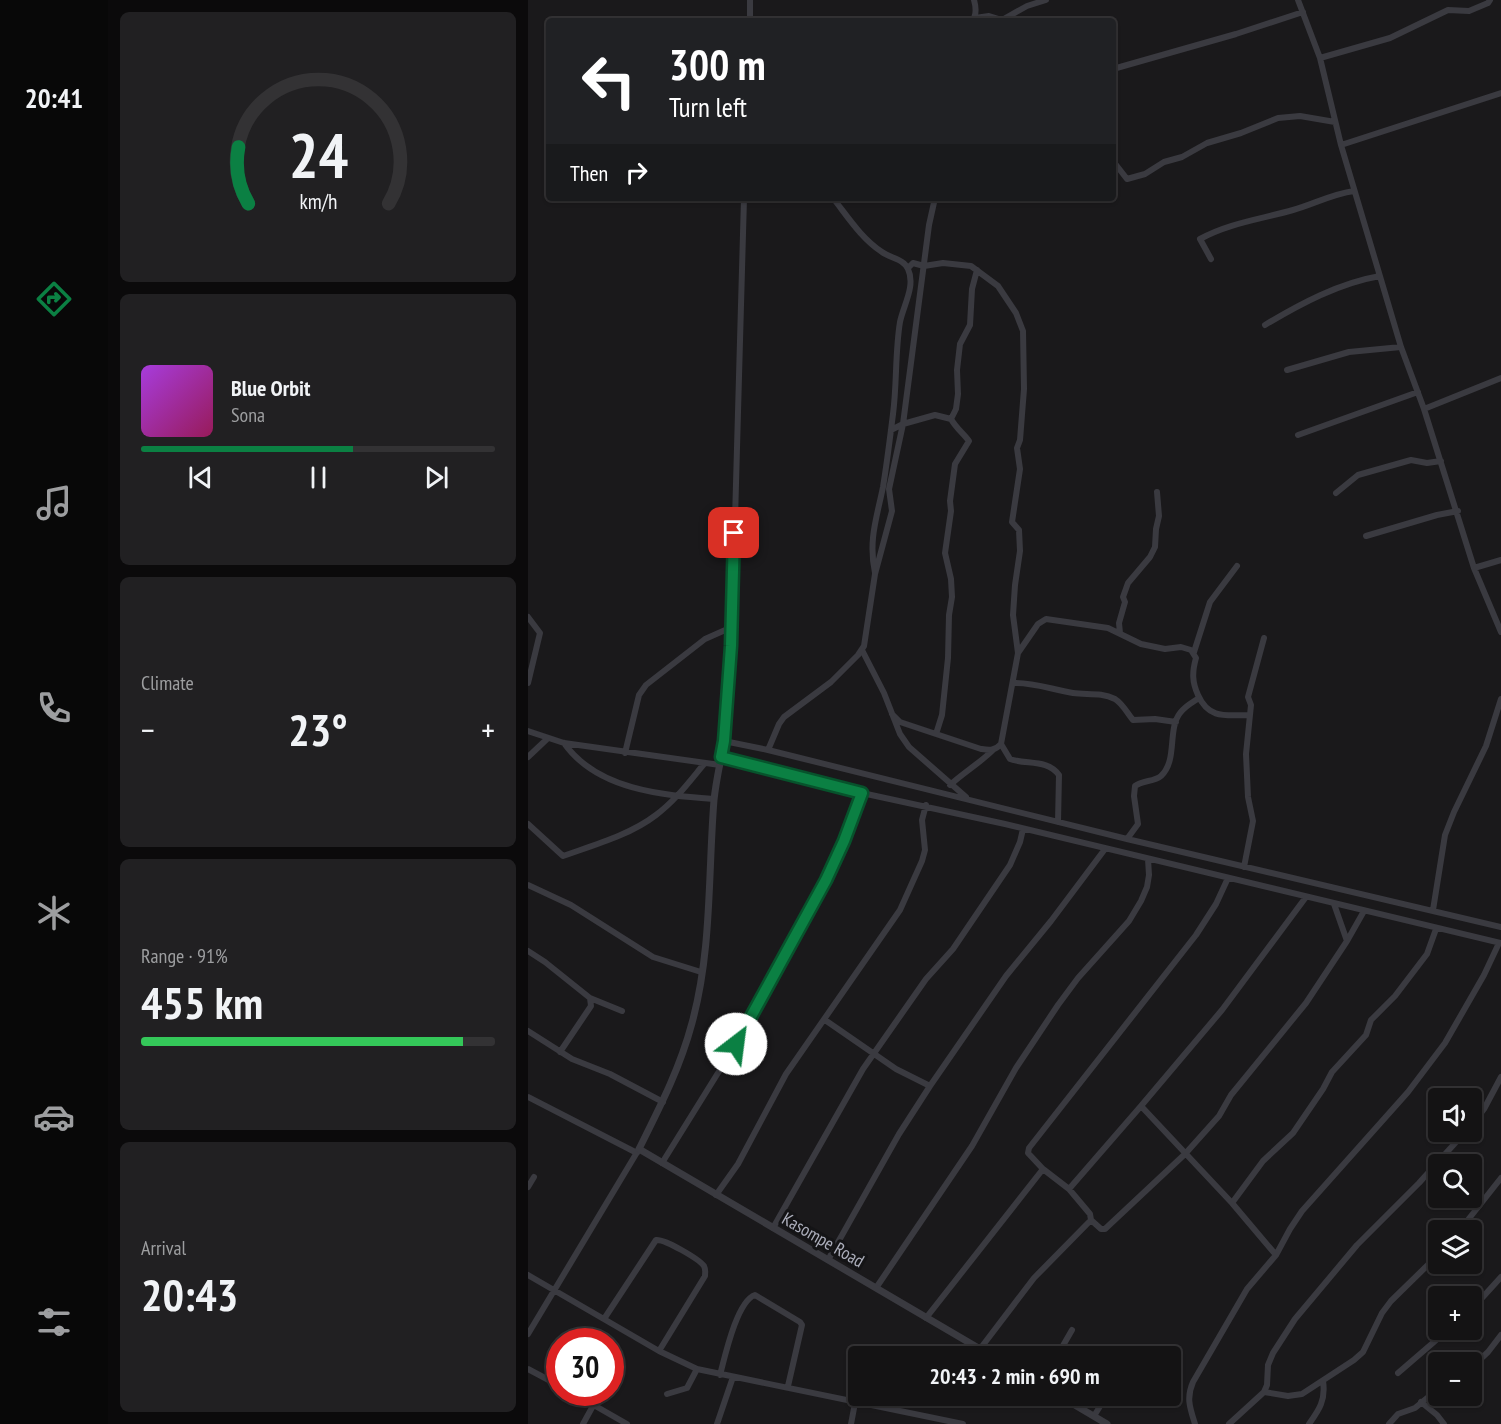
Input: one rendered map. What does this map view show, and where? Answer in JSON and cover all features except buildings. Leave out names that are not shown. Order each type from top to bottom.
[{"type":"street","points":[[750,0],[750,18]]},
{"type":"street","points":[[973,18],[976,8],[974,0]]},
{"type":"street","points":[[1006,18],[1027,6],[1046,0]]},
{"type":"street","points":[[1298,0],[1320,58],[1341,145],[1401,347],[1458,511],[1474,568],[1501,632]]},
{"type":"street","points":[[1320,58],[1390,38],[1448,10],[1469,11],[1490,0]]},
{"type":"street","points":[[1116,68],[1236,34],[1302,12]]},
{"type":"street","points":[[978,18],[989,16],[994,18]]},
{"type":"street","points":[[1341,145],[1501,93]]},
{"type":"street","points":[[1116,165],[1127,179],[1133,178],[1145,174],[1164,162],[1182,157],[1207,143],[1241,133],[1278,118],[1300,116],[1335,122]]},
{"type":"street","points":[[1211,259],[1200,239],[1212,232],[1263,216],[1293,210],[1337,193],[1354,191]]},
{"type":"street","points":[[528,1334],[638,1151],[675,1076],[693,1021],[702,972],[711,888],[714,799],[724,741],[732,627],[744,201]]},
{"type":"street","points":[[835,201],[854,226],[876,247],[890,258],[901,261],[908,268],[910,289],[900,323],[891,430],[883,487],[874,524],[875,574]]},
{"type":"street","points":[[934,201],[929,225],[903,424],[889,489],[892,511],[875,574],[862,650],[900,734],[909,747],[969,800]]},
{"type":"street","points":[[908,268],[914,263],[924,266],[943,263],[971,266],[998,286],[1016,313],[1023,331],[1024,389],[1020,440],[1017,448],[1020,469],[1012,522],[1019,530],[1020,551],[1013,615],[1018,653],[1001,744],[1010,759],[1024,764],[1045,764],[1059,775],[1058,822]]},
{"type":"street","points":[[951,419],[956,409],[958,394],[957,370],[960,344],[970,325],[972,289],[976,270]]},
{"type":"street","points":[[1265,325],[1320,295],[1367,278],[1380,276]]},
{"type":"street","points":[[1287,370],[1349,352],[1401,347]]},
{"type":"street","points":[[1424,409],[1501,378]]},
{"type":"street","points":[[1298,435],[1418,392]]},
{"type":"street","points":[[891,430],[903,424],[935,415],[951,419],[957,429],[964,432],[969,441],[955,464],[953,474],[945,553],[951,579],[952,597],[942,716],[936,734]]},
{"type":"street","points":[[1336,493],[1358,475],[1412,460],[1427,464],[1441,461]]},
{"type":"street","points":[[1120,633],[1119,623],[1125,602],[1123,597],[1128,583],[1150,557],[1155,547],[1159,516],[1157,492]]},
{"type":"street","points":[[1366,536],[1458,511]]},
{"type":"street","points":[[1474,568],[1501,560]]},
{"type":"street","points":[[1237,567],[1210,602],[1194,652],[1196,658],[1193,680],[1205,708],[1216,713],[1250,715]]},
{"type":"street","points":[[528,617],[540,633],[528,683]]},
{"type":"street","points":[[1018,653],[1038,624],[1046,619],[1108,628],[1141,644],[1165,649],[1181,647],[1194,652]]},
{"type":"street","points":[[625,753],[639,695],[646,685],[705,639],[732,627]]},
{"type":"street","points":[[1244,867],[1252,821],[1248,797],[1246,754],[1251,705],[1248,697],[1264,638]]},
{"type":"street","points":[[768,750],[784,717],[825,687],[862,650]]},
{"type":"street","points":[[1013,682],[1035,684],[1073,693],[1102,695],[1121,704],[1133,720],[1155,719],[1176,723]]},
{"type":"street","points":[[1127,839],[1138,824],[1135,786],[1154,780],[1166,770],[1176,723],[1181,712],[1199,698]]},
{"type":"street","points":[[1432,910],[1445,836],[1486,746],[1501,699]]},
{"type":"street","points":[[891,714],[900,722],[981,749],[994,749]]},
{"type":"street","points":[[528,723],[528,731],[564,743],[720,765]]},
{"type":"street","points":[[528,758],[547,738]]},
{"type":"street","points":[[724,741],[1501,927]]},
{"type":"street","points":[[564,743],[572,754],[585,764],[608,778],[636,789],[657,794],[714,799]]},
{"type":"street","points":[[950,785],[1001,744]]},
{"type":"street","points":[[721,757],[862,793],[1023,828],[1500,943],[1445,1043],[1408,1092],[1302,1211],[1276,1255],[1247,1289],[1188,1393],[1195,1424]]},
{"type":"street","points":[[528,824],[563,856],[645,823],[677,796],[704,764]]},
{"type":"street","points":[[663,1164],[740,1037],[812,907],[839,853],[862,793]]},
{"type":"street","points":[[716,1195],[738,1164],[786,1074],[900,910],[925,850],[922,820],[926,806]]},
{"type":"street","points":[[773,1228],[872,1053],[926,979],[953,949],[1010,865],[1020,842],[1023,828]]},
{"type":"street","points":[[828,1260],[899,1134],[930,1086],[1006,976],[1052,921],[1105,849]]},
{"type":"street","points":[[876,1288],[972,1146],[1016,1068],[1058,1005],[1078,978],[1129,921],[1147,887],[1148,859]]},
{"type":"street","points":[[1228,878],[1216,904],[1196,935],[1029,1148],[1028,1153],[1043,1169],[1069,1189],[1090,1214],[1091,1220],[1101,1229],[1105,1229],[1185,1154],[1219,1116],[1231,1095],[1306,1003],[1364,911]]},
{"type":"street","points":[[528,885],[571,905],[652,957],[702,972]]},
{"type":"street","points":[[1069,1189],[1222,1010],[1306,897]]},
{"type":"street","points":[[1334,904],[1347,940]]},
{"type":"street","points":[[1232,1203],[1263,1161],[1293,1133],[1332,1072],[1366,1035],[1371,1020],[1395,996],[1427,954],[1436,929]]},
{"type":"street","points":[[528,951],[590,998],[622,1011]]},
{"type":"street","points":[[560,1052],[591,1006],[590,998]]},
{"type":"street","points":[[825,1020],[896,1069],[930,1086]]},
{"type":"street","points":[[528,1031],[560,1052],[610,1074],[663,1102]]},
{"type":"street","points":[[1482,1111],[1501,1077]]},
{"type":"street","points":[[528,1096],[638,1151]]},
{"type":"street","points":[[1141,1106],[1232,1203],[1276,1255]]},
{"type":"street","points":[[1229,1424],[1264,1392],[1267,1385],[1268,1365],[1273,1353],[1295,1319],[1357,1245],[1426,1176],[1456,1142]]},
{"type":"street","name":"Kasompe Road","points":[[638,1151],[975,1346]]},
{"type":"street","points":[[926,1318],[1043,1169]]},
{"type":"street","points":[[528,1187],[534,1177]]},
{"type":"street","points":[[1468,1220],[1501,1178]]},
{"type":"street","points":[[982,1346],[1034,1278],[1091,1220]]},
{"type":"street","points":[[604,1319],[656,1240],[661,1240],[681,1250],[703,1264],[706,1270],[705,1276],[659,1351]]},
{"type":"street","points":[[1264,1392],[1288,1396],[1302,1394],[1363,1352],[1390,1301],[1428,1265]]},
{"type":"street","points":[[528,1275],[659,1351],[698,1369],[720,1375],[788,1386],[848,1401]]},
{"type":"street","points":[[1482,1298],[1501,1277]]},
{"type":"street","points":[[720,1375],[731,1332],[748,1299],[755,1295],[802,1325],[788,1386]]},
{"type":"street","points":[[1062,1346],[1072,1330]]},
{"type":"street","points":[[1482,1358],[1501,1335]]},
{"type":"street","points":[[1398,1373],[1436,1340]]},
{"type":"street","points":[[528,1369],[546,1379]]},
{"type":"street","points":[[667,1394],[687,1388],[698,1369]]},
{"type":"street","points":[[717,1424],[733,1377]]},
{"type":"street","points":[[1309,1424],[1321,1406],[1325,1393],[1323,1381]]},
{"type":"street","points":[[1389,1424],[1398,1414],[1415,1408],[1428,1397]]},
{"type":"street","points":[[1421,1402],[1444,1424]]},
{"type":"street","points":[[583,1424],[593,1406]]},
{"type":"street","points":[[597,1406],[626,1424]]},
{"type":"street","points":[[850,1424],[854,1406]]},
{"type":"street","points":[[870,1406],[963,1424]]},
{"type":"street","points":[[1077,1406],[1107,1424]]},
{"type":"street","points":[[1094,1416],[1100,1406]]},
{"type":"route","points":[[734,533],[731,646],[721,757],[862,793],[826,880],[736,1044]]}]
